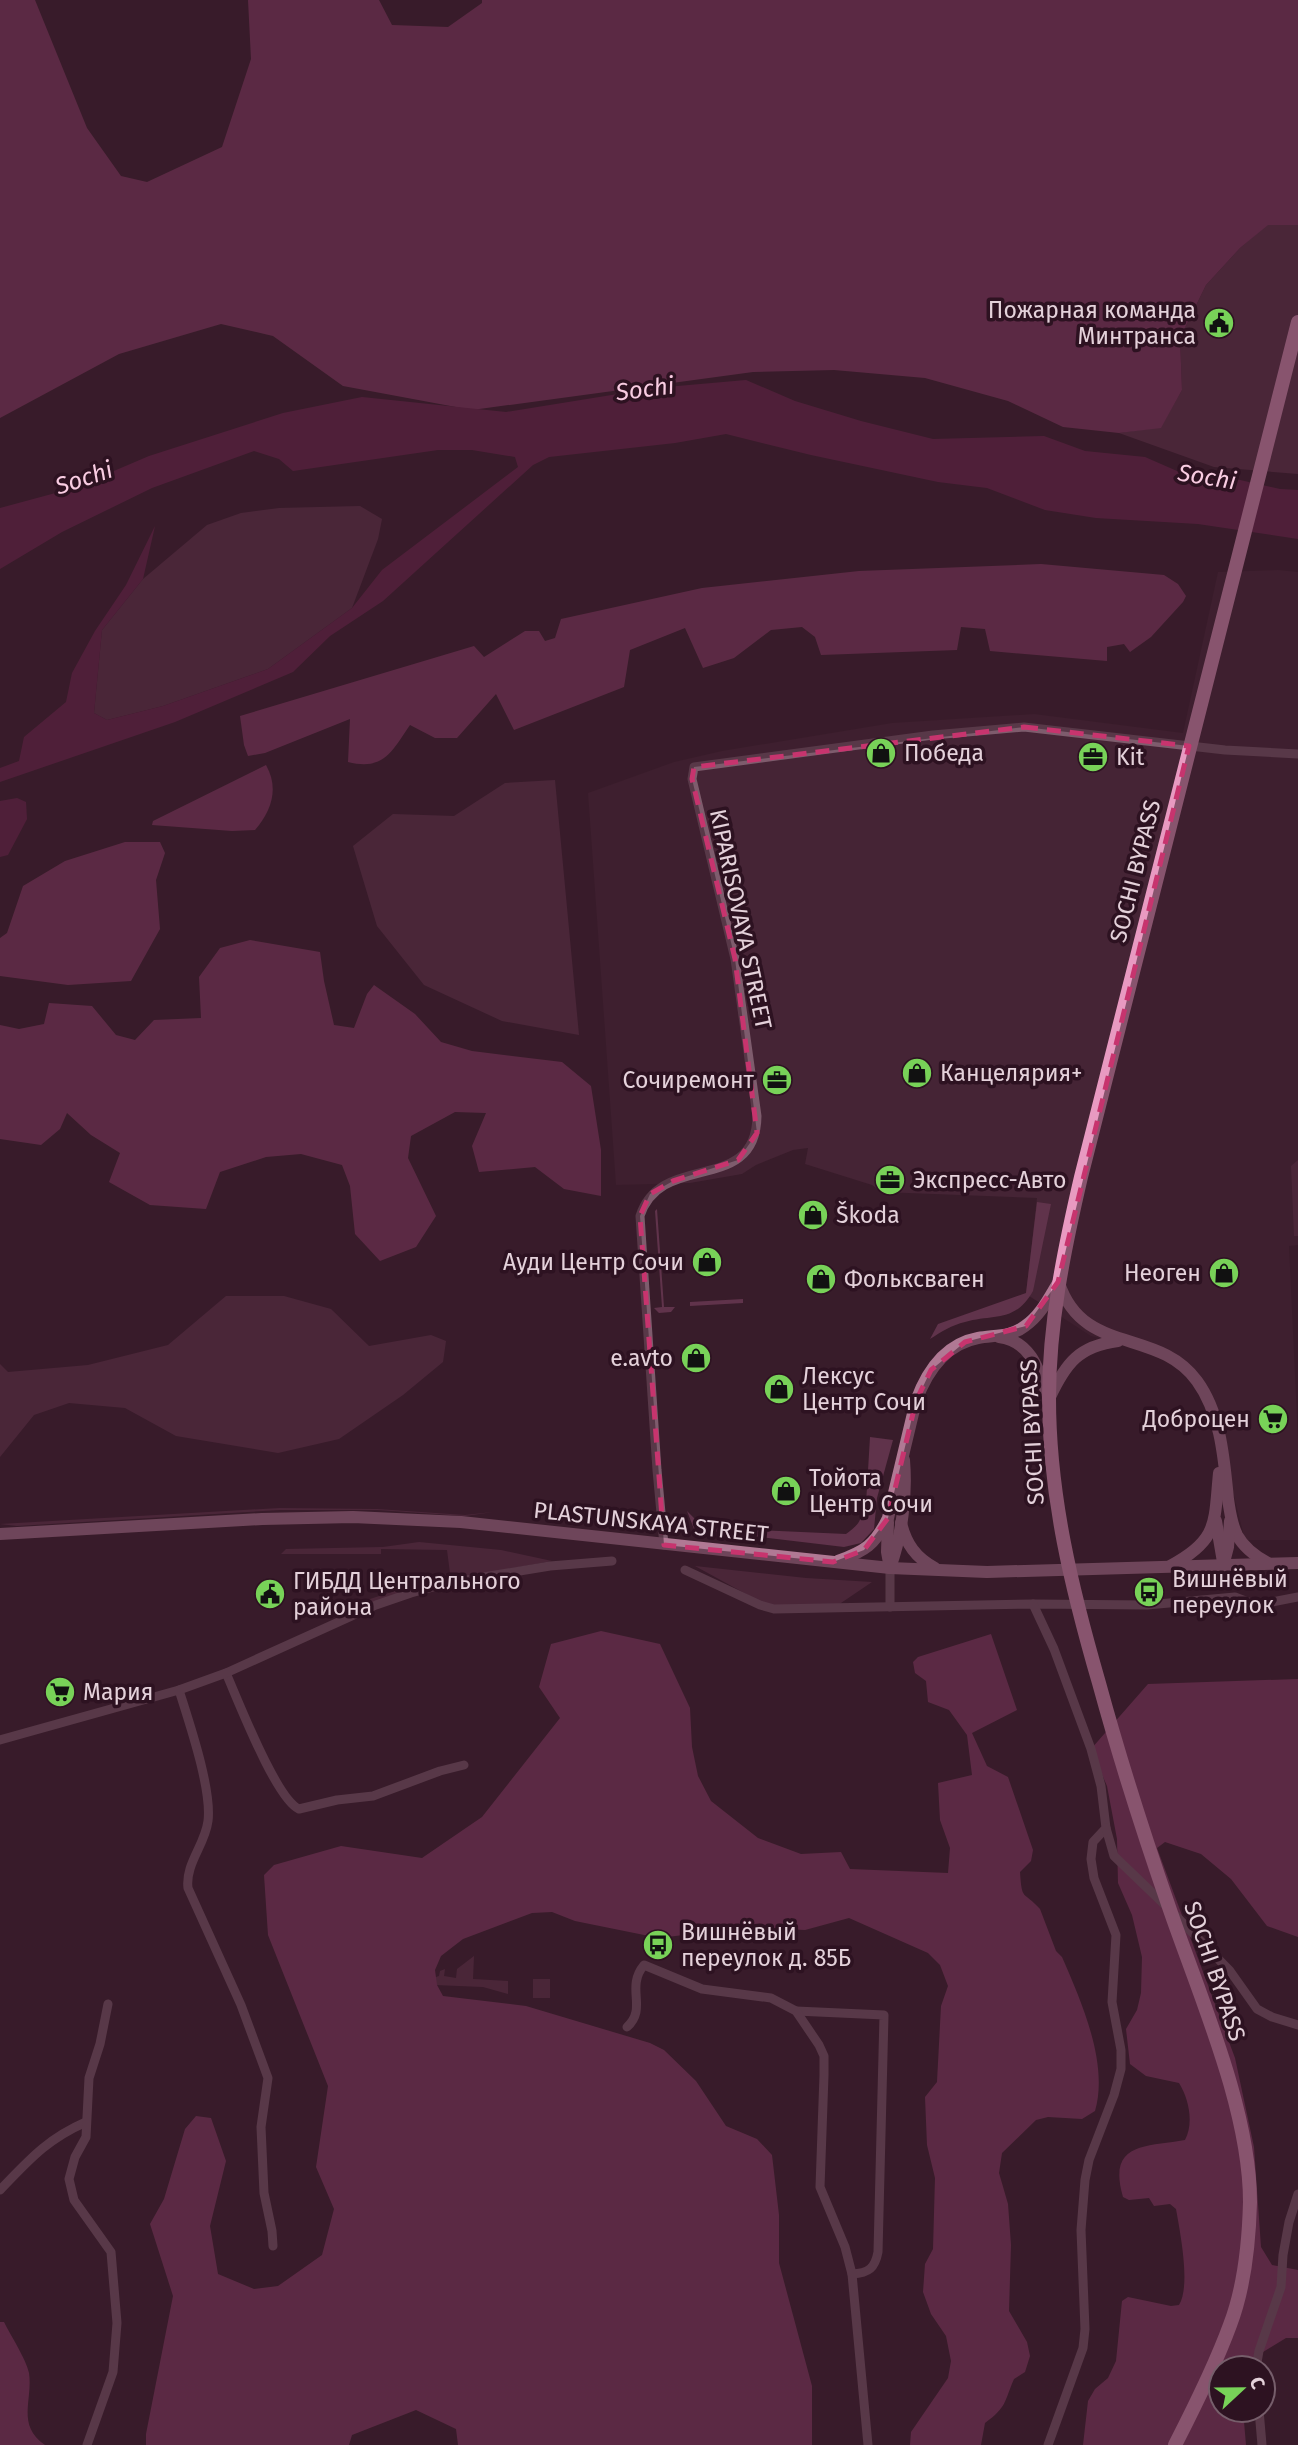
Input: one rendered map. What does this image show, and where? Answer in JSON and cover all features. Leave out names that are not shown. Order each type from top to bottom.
[{"type":"highway","name":"SOCHI BYPASS","points":[[1175,2445],[1231,2324],[1240,2290],[1248,2241],[1250,2198],[1246,2152],[1223,2064],[1116,1744],[1067,1563],[1051,1454],[1049,1400],[1053,1322],[1058,1282],[1081,1177],[1298,322]]},
{"type":"main road","points":[[890,1568],[887,1552],[894,1519],[896,1476],[919,1392],[935,1364],[951,1349],[965,1342],[1009,1334],[1026,1326],[1042,1308],[1058,1282]]},
{"type":"main road","points":[[1058,1282],[1068,1303],[1079,1317],[1103,1334],[1163,1353],[1195,1378],[1206,1395],[1215,1418],[1230,1517],[1228,1547],[1223,1566]]},
{"type":"main road","points":[[995,1336],[1015,1341],[1024,1347],[1033,1359],[1049,1400]]},
{"type":"main road","points":[[1049,1400],[1061,1374],[1079,1354],[1104,1343],[1122,1340]]},
{"type":"main road","points":[[1221,1455],[1216,1518],[1223,1566]]},
{"type":"main road","name":"PLASTUNSKAYA STREET","points":[[0,1534],[262,1519],[353,1517],[461,1522],[890,1568],[987,1572],[1298,1563]]},
{"type":"main road","points":[[1230,1517],[1244,1545],[1253,1555],[1270,1565]]},
{"type":"main road","points":[[1167,1568],[1199,1548],[1209,1535],[1216,1518]]},
{"type":"main road","points":[[833,1562],[864,1550],[875,1542],[894,1519]]},
{"type":"main road","points":[[894,1519],[915,1554],[939,1570]]},
{"type":"street","name":"KIPARISOVAYA STREET","points":[[664,1545],[640,1216],[650,1195],[673,1181],[738,1160],[754,1141],[757,1133],[757,1116],[735,959],[692,779],[694,767],[933,734],[1024,727],[1185,746],[1298,754]]},
{"type":"street","name":"PLASTUNSKAYA STREET","points":[[0,1740],[179,1690],[226,1674],[355,1614],[411,1593],[448,1583],[550,1566],[612,1561]]},
{"type":"street","points":[[890,1568],[890,1607]]},
{"type":"street","points":[[685,1570],[774,1609],[1033,1604],[1147,1605],[1235,1597],[1256,1605],[1298,1597]]},
{"type":"street","points":[[1033,1604],[1062,1670],[1091,1749],[1114,1856],[1218,1958],[1257,2009],[1298,2025]]},
{"type":"street","points":[[226,1674],[286,1799],[299,1809],[337,1800],[373,1796],[464,1765]]},
{"type":"street","points":[[179,1690],[208,1805],[204,1838],[189,1872],[188,1888],[241,2005],[267,2071],[268,2086],[261,2127],[264,2193],[273,2246]]},
{"type":"street","points":[[1048,2445],[1083,2348],[1085,2329],[1081,2230],[1085,2180],[1088,2160],[1114,2095],[1121,2069],[1121,2050],[1112,2002],[1116,1935],[1094,1878],[1091,1859],[1093,1842],[1106,1828]]},
{"type":"street","points":[[627,2027],[634,2020],[636,2013],[635,1980],[644,1965],[702,1989],[771,1998],[796,2011],[884,2015],[878,2252],[876,2264],[871,2269],[852,2274]]},
{"type":"street","points":[[87,2445],[113,2372],[117,2323],[111,2252],[107,2243],[84,2216],[69,2188],[70,2169],[86,2137],[89,2078],[100,2044],[108,2004]]},
{"type":"street","points":[[796,2011],[824,2056],[820,2187],[845,2247],[852,2274],[868,2445]]},
{"type":"street","points":[[0,2190],[27,2160],[45,2145],[69,2129],[86,2122]]},
{"type":"street","points":[[1258,2354],[1281,2287],[1289,2222],[1298,2194]]},
{"type":"street","points":[[1260,2424],[1262,2445]]},
{"type":"highlighted area","points":[[1024,727],[1189,746],[1058,1282],[1026,1326],[965,1342],[931,1370],[916,1401],[888,1518],[864,1550],[833,1562],[664,1545],[640,1216],[650,1194],[673,1181],[738,1160],[757,1133],[735,959],[692,779],[694,767]]},
{"type":"shaded area","points":[[0,0],[35,0],[87,128],[121,176],[147,182],[222,147],[251,59],[248,0],[379,0],[392,25],[448,27],[482,3],[482,0],[1298,0],[1298,225],[1268,225],[1240,248],[1206,285],[1180,338],[1182,390],[1161,428],[1119,433],[1063,427],[1008,401],[925,378],[834,370],[753,372],[472,410],[343,386],[273,336],[221,324],[119,354],[0,418]]},
{"type":"shaded area","points":[[1268,224],[1298,225],[1298,474],[1214,467],[1119,433],[1161,427],[1182,390],[1180,338],[1206,285],[1240,248]]},
{"type":"shaded area","points":[[360,506],[382,519],[378,539],[352,608],[268,669],[163,706],[107,720],[94,713],[102,630],[143,579],[207,525],[241,513],[279,508]]},
{"type":"shaded area","points":[[1041,564],[1164,575],[1178,584],[1186,596],[1151,637],[1130,652],[1124,644],[1107,647],[1107,661],[990,651],[985,629],[961,627],[957,650],[821,655],[815,637],[802,627],[771,630],[734,658],[703,668],[685,628],[630,650],[624,687],[514,730],[496,694],[457,738],[435,738],[410,725],[386,757],[370,764],[348,762],[350,719],[265,753],[248,756],[244,745],[240,716],[474,646],[484,657],[525,631],[539,631],[545,641],[555,638],[561,619],[702,588],[859,571]]},
{"type":"shaded area","points":[[1218,572],[1298,572],[1298,1245],[1289,1246],[1298,1439],[1298,1540],[1245,1540],[1208,1393],[1177,1356],[1091,1336],[1026,1294],[1037,1198],[882,1192],[872,1185],[805,1164],[808,1148],[793,1150],[756,1165],[742,1174],[690,1183],[616,1185],[588,793],[674,762],[722,751],[892,723],[1034,714],[1183,733]]},
{"type":"shaded area","points":[[266,765],[272,782],[272,799],[266,815],[255,830],[232,831],[152,825],[153,821]]},
{"type":"shaded area","points":[[555,780],[579,1035],[502,1021],[424,985],[377,926],[353,846],[393,814],[454,816],[505,783]]},
{"type":"shaded area","points":[[125,842],[160,842],[165,853],[156,880],[160,929],[131,981],[68,985],[0,976],[0,938],[7,933],[23,886],[65,861]]},
{"type":"shaded area","points":[[250,940],[320,952],[334,1025],[354,1028],[367,994],[374,985],[415,1014],[441,1042],[472,1051],[562,1062],[591,1086],[601,1150],[601,1196],[564,1189],[535,1167],[479,1172],[472,1146],[486,1113],[455,1112],[411,1136],[408,1158],[436,1216],[416,1247],[380,1261],[355,1234],[350,1186],[342,1165],[301,1154],[266,1157],[220,1172],[206,1209],[150,1205],[109,1182],[120,1153],[91,1135],[67,1113],[60,1129],[41,1145],[0,1139],[0,1025],[19,1029],[44,1024],[49,1003],[92,1006],[116,1035],[135,1040],[154,1020],[201,1018],[199,977],[220,948]]},
{"type":"shaded area","points":[[1298,1160],[1298,1236],[1294,1236],[1291,1166]]},
{"type":"shaded area","points":[[1037,1202],[1051,1204],[1033,1291],[1026,1301],[1011,1313],[960,1323],[930,1339],[938,1324],[1026,1293]]},
{"type":"shaded area","points":[[657,1209],[664,1307],[675,1307],[671,1312],[659,1313],[654,1308],[662,1307]]},
{"type":"shaded area","points":[[226,1296],[284,1296],[331,1309],[369,1346],[431,1335],[446,1341],[443,1362],[403,1395],[339,1439],[278,1453],[176,1436],[125,1408],[69,1403],[34,1415],[0,1457],[0,1364],[8,1372],[88,1365],[168,1345]]},
{"type":"shaded area","points":[[743,1299],[743,1303],[690,1306],[690,1302]]},
{"type":"shaded area","points":[[870,1437],[893,1440],[877,1498],[874,1529],[861,1543],[844,1547],[694,1529],[687,1511],[701,1525],[710,1528],[846,1534],[859,1522],[861,1505],[866,1504]]},
{"type":"shaded area","points":[[280,1508],[377,1509],[465,1515],[493,1512],[465,1516],[377,1510],[280,1510],[17,1526],[0,1524]]},
{"type":"shaded area","points":[[419,1542],[501,1550],[552,1561],[447,1580],[337,1619],[335,1613],[450,1573],[447,1550],[381,1549],[381,1554],[281,1554],[286,1549],[383,1547]]},
{"type":"shaded area","points":[[695,1566],[872,1582],[838,1605],[773,1606]]},
{"type":"shaded area","points":[[601,1631],[660,1644],[690,1708],[692,1747],[698,1776],[711,1801],[758,1838],[801,1854],[841,1852],[850,1869],[948,1873],[950,1848],[940,1820],[938,1783],[972,1775],[967,1735],[949,1710],[928,1702],[926,1681],[915,1673],[913,1662],[918,1657],[991,1634],[1017,1710],[972,1733],[987,1766],[1008,1777],[1033,1850],[1031,1861],[1020,1872],[1023,1892],[1040,1909],[1056,1951],[1062,1957],[1091,2032],[1098,2073],[1095,2111],[1082,2119],[1048,2117],[1036,2120],[1002,2153],[999,2173],[1008,2204],[1011,2245],[1009,2311],[1027,2342],[1030,2356],[1025,2372],[1014,2379],[1001,2408],[985,2423],[981,2445],[910,2445],[911,2432],[948,2378],[951,2361],[946,2336],[931,2314],[923,2292],[925,2264],[933,2249],[935,2178],[927,2145],[925,2097],[937,2082],[941,2006],[948,1986],[940,1965],[928,1953],[849,1918],[805,1930],[748,1927],[659,1938],[575,1921],[552,1912],[532,1913],[463,1939],[441,1956],[435,1970],[437,1985],[443,1996],[526,2006],[650,2043],[664,2050],[696,2081],[726,2126],[757,2139],[772,2155],[779,2215],[779,2263],[812,2386],[812,2445],[458,2445],[456,2429],[416,2410],[352,2435],[349,2445],[146,2445],[173,2296],[150,2224],[164,2199],[185,2129],[196,2116],[211,2118],[226,2161],[210,2226],[218,2274],[254,2289],[278,2286],[322,2255],[334,2209],[316,2167],[328,2086],[268,1935],[264,1875],[274,1865],[341,1846],[422,1858],[482,1817],[560,1718],[539,1687],[551,1644]]},
{"type":"shaded area","points":[[1298,1679],[1298,1937],[1267,1926],[1231,1879],[1201,1854],[1165,1842],[1157,1848],[1235,2058],[1254,2147],[1261,2247],[1272,2265],[1298,2270],[1298,2338],[1286,2338],[1260,2354],[1207,2354],[1207,2424],[1244,2424],[1246,2445],[1083,2445],[1088,2401],[1095,2389],[1108,2378],[1116,2361],[1122,2301],[1128,2297],[1171,2306],[1179,2305],[1184,2285],[1184,2258],[1176,2209],[1170,2204],[1154,2206],[1149,2198],[1129,2200],[1123,2197],[1119,2179],[1120,2166],[1133,2150],[1185,2140],[1190,2119],[1188,2104],[1179,2083],[1146,2076],[1130,2064],[1126,2029],[1137,2010],[1141,1993],[1142,1957],[1132,1915],[1118,1883],[1117,1839],[1107,1786],[1091,1749],[1148,1684]]},
{"type":"shaded area","points":[[474,1956],[473,1979],[508,1981],[508,1994],[483,1987],[435,1985],[430,1979],[439,1976],[440,1971],[445,1969],[444,1976],[456,1978],[457,1969]]},
{"type":"shaded area","points":[[533,1979],[550,1979],[550,1998],[533,1998]]},
{"type":"shaded area","points":[[0,2322],[4,2322],[27,2367],[30,2383],[28,2421],[36,2437],[45,2445],[0,2445]]},
{"type":"water","name":"Sochi","points":[[746,380],[795,401],[933,439],[1044,436],[1085,451],[1145,457],[1177,471],[1218,475],[1280,489],[1298,490],[1298,539],[1198,524],[1096,518],[1045,510],[987,488],[938,482],[726,434],[675,443],[549,457],[533,465],[383,601],[330,636],[293,672],[175,722],[0,782],[0,768],[19,761],[24,737],[66,702],[72,673],[95,631],[126,585],[155,526],[143,579],[102,630],[94,713],[107,720],[163,706],[268,669],[352,608],[382,570],[518,467],[515,457],[472,450],[438,450],[293,471],[279,459],[254,451],[152,488],[62,532],[0,569],[0,508],[74,488],[149,456],[283,413],[362,397],[506,412],[655,388]]},
{"type":"water","points":[[17,798],[26,802],[27,819],[8,855],[0,857],[0,801]]},
{"type":"place","name":"Пожарная команда Минтранса","points":[[1219,323]]},
{"type":"place","name":"Победа","points":[[881,753]]},
{"type":"place","name":"Kit","points":[[1093,757]]},
{"type":"place","name":"Канцелярия+","points":[[917,1073]]},
{"type":"place","name":"Сочиремонт","points":[[777,1080]]},
{"type":"place","name":"Экспресс-Авто","points":[[890,1180]]},
{"type":"place","name":"Škoda","points":[[813,1215]]},
{"type":"place","name":"Ауди Центр Сочи","points":[[707,1262]]},
{"type":"place","name":"Неоген","points":[[1224,1273]]},
{"type":"place","name":"Фольксваген","points":[[821,1279]]},
{"type":"place","name":"e.avto","points":[[696,1358]]},
{"type":"place","name":"Лексус Центр Сочи","points":[[779,1389]]},
{"type":"place","name":"Доброцен","points":[[1273,1419]]},
{"type":"place","name":"Тойота Центр Сочи","points":[[786,1491]]},
{"type":"place","name":"Вишнёвый переулок","points":[[1149,1592]]},
{"type":"place","name":"ГИБДД Центрального района","points":[[270,1594]]},
{"type":"place","name":"Мария","points":[[60,1692]]},
{"type":"place","name":"Вишнёвый переулок д. 85Б","points":[[658,1945]]}]
